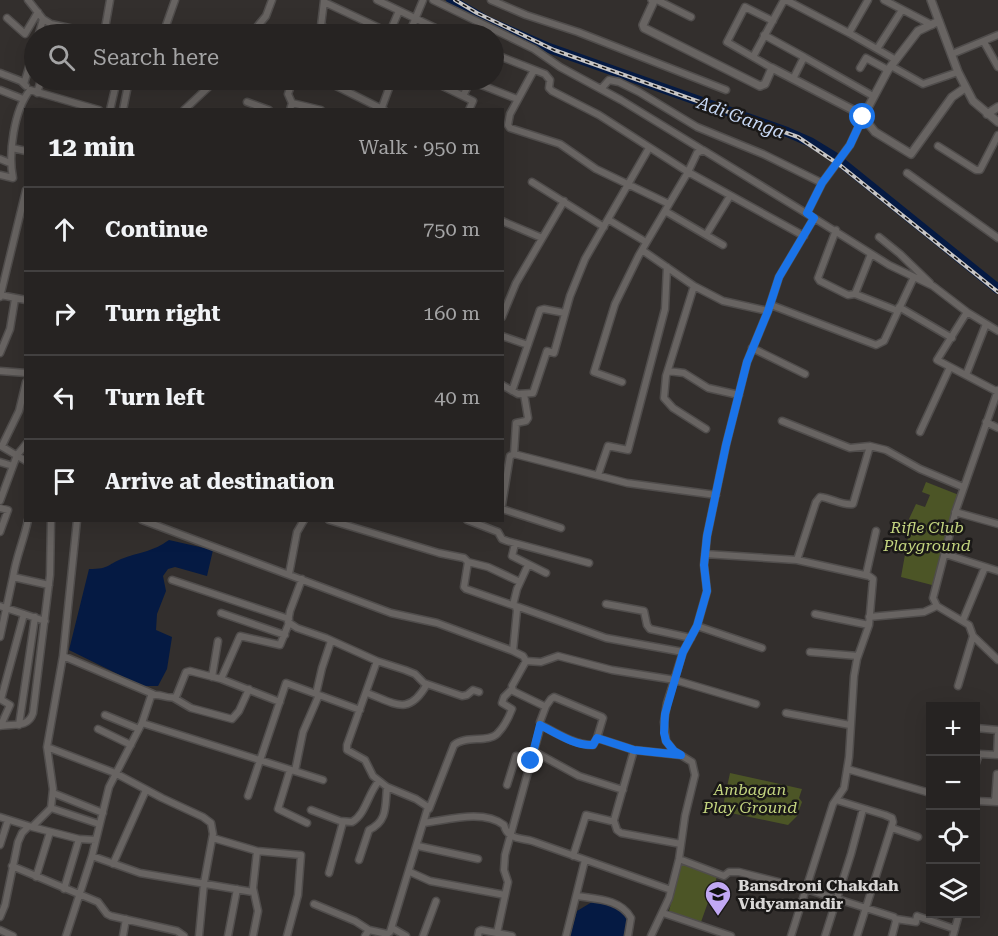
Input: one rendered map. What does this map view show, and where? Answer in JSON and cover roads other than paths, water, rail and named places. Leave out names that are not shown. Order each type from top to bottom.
[{"type":"street","points":[[28,0],[44,19],[52,24]]},
{"type":"street","points":[[106,24],[110,0]]},
{"type":"street","points":[[165,0],[174,1],[166,24]]},
{"type":"street","points":[[259,24],[266,16],[273,0]]},
{"type":"street","points":[[377,0],[426,24]]},
{"type":"street","points":[[412,24],[423,0]]},
{"type":"street","points":[[433,0],[482,24]]},
{"type":"street","points":[[491,0],[517,12],[578,32],[726,90]]},
{"type":"street","points":[[691,17],[654,0],[643,25],[644,28],[760,86],[765,84],[772,68]]},
{"type":"street","points":[[753,57],[785,0],[877,49],[892,65],[923,84],[958,72]]},
{"type":"street","points":[[849,33],[868,0]]},
{"type":"street","points":[[884,0],[902,10],[936,23]]},
{"type":"street","points":[[931,0],[936,23],[952,54],[965,88],[973,101],[998,122]]},
{"type":"street","points":[[321,24],[324,1],[370,24]]},
{"type":"street","points":[[772,21],[745,7],[727,43],[863,117],[875,132],[911,154],[952,97],[965,88]]},
{"type":"street","points":[[877,49],[902,10]]},
{"type":"street","points":[[394,24],[399,11]]},
{"type":"street","points":[[31,24],[38,12]]},
{"type":"street","points":[[7,18],[24,32]]},
{"type":"street","points":[[42,24],[44,19]]},
{"type":"street","points":[[807,213],[822,183],[850,145],[873,96],[892,65],[918,31],[936,23]]},
{"type":"street","points":[[504,34],[601,88],[836,230],[871,254],[933,286]]},
{"type":"street","points":[[952,54],[998,35]]},
{"type":"street","points":[[764,36],[873,96]]},
{"type":"street","points":[[984,42],[998,68]]},
{"type":"street","points":[[793,79],[804,57]]},
{"type":"street","points":[[504,58],[545,74],[550,80],[549,88],[552,91],[599,115],[688,172],[804,236]]},
{"type":"street","points":[[860,68],[866,58],[892,65]]},
{"type":"street","points":[[534,70],[510,114],[508,125],[510,128],[560,144],[596,169],[669,204]]},
{"type":"street","points":[[0,73],[24,84]]},
{"type":"street","points":[[601,88],[606,81],[619,82],[698,127],[763,154],[822,183]]},
{"type":"street","points":[[0,90],[23,99]]},
{"type":"street","points":[[32,90],[86,108]]},
{"type":"street","points":[[110,108],[115,90]]},
{"type":"street","points":[[123,108],[127,90]]},
{"type":"street","points":[[186,108],[205,90]]},
{"type":"street","points":[[289,90],[291,106]]},
{"type":"street","points":[[344,90],[380,108]]},
{"type":"street","points":[[382,108],[389,90]]},
{"type":"street","points":[[451,90],[473,101],[470,108]]},
{"type":"street","points":[[463,96],[466,90]]},
{"type":"street","points":[[495,90],[517,99]]},
{"type":"street","points":[[0,175],[13,178],[10,163],[16,121],[23,99],[34,92]]},
{"type":"street","points":[[247,102],[264,108]]},
{"type":"street","points":[[987,114],[998,107]]},
{"type":"street","points":[[938,146],[976,170],[980,170],[998,135]]},
{"type":"street","points":[[12,148],[24,151]]},
{"type":"street","points":[[504,386],[518,394],[533,393],[547,351],[554,353],[565,313],[585,259],[649,148]]},
{"type":"street","points":[[622,382],[594,372],[615,304],[646,242],[701,149]]},
{"type":"street","points":[[0,159],[10,163]]},
{"type":"street","points":[[907,173],[997,235]]},
{"type":"street","points":[[532,182],[604,227]]},
{"type":"street","points":[[706,235],[730,196]]},
{"type":"street","points":[[24,198],[0,296],[24,300]]},
{"type":"street","points":[[504,312],[516,284],[564,201]]},
{"type":"street","points":[[665,211],[723,245]]},
{"type":"street","points":[[651,936],[663,913],[671,890],[694,775],[692,762],[674,751],[666,741],[665,714],[683,652],[697,626],[707,591],[705,554],[716,495],[752,348],[770,308],[779,277],[814,218]]},
{"type":"street","points":[[609,220],[646,242]]},
{"type":"street","points":[[504,222],[542,238]]},
{"type":"street","points":[[836,230],[818,278],[848,295],[855,294],[899,309],[952,338]]},
{"type":"street","points":[[879,237],[933,286],[967,312],[998,331]]},
{"type":"street","points":[[642,250],[694,286],[723,301],[770,308],[876,345],[884,341],[914,277]]},
{"type":"street","points":[[855,294],[871,254]]},
{"type":"street","points":[[598,475],[608,446],[628,450],[665,309],[667,267]]},
{"type":"street","points":[[694,286],[668,371],[664,398],[673,408],[706,429]]},
{"type":"street","points":[[0,353],[10,329],[15,299]]},
{"type":"street","points":[[512,391],[540,310],[565,313]]},
{"type":"street","points":[[958,686],[973,636],[971,628],[963,620],[937,606],[933,598],[955,512],[998,392],[936,360],[967,312]]},
{"type":"street","points":[[966,375],[986,324]]},
{"type":"street","points":[[504,337],[528,345]]},
{"type":"street","points":[[752,348],[806,374]]},
{"type":"street","points":[[920,432],[950,367]]},
{"type":"street","points":[[0,371],[24,373]]},
{"type":"street","points":[[668,371],[684,373],[708,388],[739,395]]},
{"type":"street","points":[[504,494],[510,456],[514,453],[516,423],[526,421],[528,418],[524,394]]},
{"type":"street","points":[[24,397],[22,412],[1,446],[24,460]]},
{"type":"street","points":[[782,421],[850,448],[870,446],[886,450],[920,469],[963,488]]},
{"type":"street","points":[[986,422],[998,428]]},
{"type":"street","points":[[1,497],[17,455],[24,446]]},
{"type":"street","points":[[797,560],[816,502],[820,497],[849,505],[853,504],[870,446]]},
{"type":"street","points":[[514,453],[627,483],[716,495]]},
{"type":"street","points":[[0,462],[13,466]]},
{"type":"street","points":[[0,508],[8,510],[0,532]]},
{"type":"street","points":[[504,508],[561,528]]},
{"type":"street","points":[[955,512],[998,524]]},
{"type":"street","points":[[0,637],[17,556],[27,522]]},
{"type":"street","points":[[24,614],[0,699],[10,705],[0,726],[19,725],[28,721],[33,713],[49,585],[51,522]]},
{"type":"street","points":[[0,917],[22,833],[51,808],[52,793],[47,747],[63,656],[77,522]]},
{"type":"street","points":[[147,522],[391,612],[437,623],[513,651],[523,656],[526,661]]},
{"type":"street","points":[[289,574],[297,532],[303,522]]},
{"type":"street","points":[[335,522],[439,554],[464,558],[468,562],[488,567],[520,582]]},
{"type":"street","points":[[470,522],[498,532],[502,539],[515,544],[589,563]]},
{"type":"street","points":[[866,575],[876,531]]},
{"type":"street","points":[[515,544],[512,556],[546,573]]},
{"type":"street","points":[[705,554],[797,560],[866,575],[873,579],[868,625],[854,676],[844,788],[836,800],[791,936]]},
{"type":"street","points":[[945,554],[998,572]]},
{"type":"street","points":[[468,562],[464,587],[466,589],[606,638],[683,652]]},
{"type":"street","points":[[513,651],[518,612],[514,606],[520,582],[528,565]]},
{"type":"street","points":[[963,620],[985,567]]},
{"type":"street","points":[[13,577],[49,585]]},
{"type":"street","points":[[221,679],[240,636],[280,645],[302,579]]},
{"type":"street","points":[[172,580],[289,621],[297,628],[412,673],[427,684],[462,696],[473,690],[479,692]]},
{"type":"street","points":[[606,604],[644,611],[648,628],[691,638]]},
{"type":"street","points":[[0,606],[45,621]]},
{"type":"street","points":[[869,617],[924,612],[937,606]]},
{"type":"street","points":[[221,613],[285,635]]},
{"type":"street","points":[[815,614],[868,625]]},
{"type":"street","points":[[19,725],[35,617]]},
{"type":"street","points":[[697,626],[762,648]]},
{"type":"street","points":[[973,636],[998,660]]},
{"type":"street","points":[[212,677],[218,641]]},
{"type":"street","points":[[307,823],[278,809],[318,694],[322,668],[331,641]]},
{"type":"street","points":[[810,652],[858,656]]},
{"type":"street","points":[[63,656],[153,694],[174,698],[191,708],[232,719],[239,711],[249,689]]},
{"type":"street","points":[[526,661],[542,662],[558,656],[612,669],[675,680],[756,704]]},
{"type":"street","points":[[377,661],[346,749],[365,760],[373,776],[387,787],[427,805],[428,809]]},
{"type":"street","points":[[314,904],[355,921],[367,933],[389,934],[428,809],[454,745],[462,740],[492,737],[497,734],[512,709],[502,703],[504,697],[512,689],[526,661]]},
{"type":"street","points":[[174,698],[186,672],[190,671],[221,679],[280,702]]},
{"type":"street","points":[[248,796],[286,683],[360,710]]},
{"type":"street","points":[[367,693],[390,702],[410,704],[419,699],[427,684]]},
{"type":"street","points":[[512,689],[546,706]]},
{"type":"street","points":[[66,936],[92,856],[115,773],[131,745],[153,694]]},
{"type":"street","points":[[497,933],[505,895],[507,878],[504,870],[510,836],[540,722],[546,706],[555,697],[603,718],[593,745],[573,741],[540,725]]},
{"type":"street","points":[[786,712],[850,725]]},
{"type":"street","points":[[105,715],[323,780]]},
{"type":"street","points":[[98,729],[131,745]]},
{"type":"street","points":[[978,756],[979,753],[997,755],[998,732],[980,729]]},
{"type":"street","points":[[597,738],[634,750],[681,755]]},
{"type":"street","points":[[47,747],[115,773],[212,823],[213,838],[204,883],[199,936]]},
{"type":"street","points":[[634,750],[614,821],[617,830],[621,833],[681,844]]},
{"type":"street","points":[[533,752],[579,776],[622,790]]},
{"type":"street","points":[[507,785],[516,756],[531,761]]},
{"type":"street","points":[[847,769],[926,792]]},
{"type":"street","points":[[980,801],[996,802],[997,774]]},
{"type":"street","points":[[311,810],[343,822],[352,822],[359,816],[372,789],[379,781]]},
{"type":"street","points":[[359,860],[369,830],[377,827],[383,819],[387,787]]},
{"type":"street","points":[[113,864],[146,790]]},
{"type":"street","points":[[52,793],[103,813]]},
{"type":"street","points":[[836,800],[892,818],[892,828],[857,936]]},
{"type":"street","points":[[51,808],[99,824]]},
{"type":"street","points":[[825,936],[863,809]]},
{"type":"street","points":[[573,856],[586,815],[614,821]]},
{"type":"street","points":[[0,817],[79,839],[96,840]]},
{"type":"street","points":[[424,823],[476,817],[494,819],[504,825],[506,834],[510,836],[532,841],[671,890]]},
{"type":"street","points":[[0,845],[9,820]]},
{"type":"street","points":[[329,873],[343,822]]},
{"type":"street","points":[[892,828],[918,837]]},
{"type":"street","points":[[36,877],[50,832]]},
{"type":"street","points":[[213,838],[257,851],[301,855],[298,895],[287,936]]},
{"type":"street","points":[[64,889],[79,839]]},
{"type":"street","points":[[418,846],[478,859]]},
{"type":"street","points":[[254,936],[258,911],[254,892],[257,851]]},
{"type":"street","points":[[92,856],[140,873],[254,892]]},
{"type":"street","points":[[679,859],[722,875],[739,872],[806,889],[896,919],[916,922],[917,916],[926,917]]},
{"type":"street","points":[[566,936],[585,861]]},
{"type":"street","points":[[12,866],[101,904],[107,914],[177,931],[184,936]]},
{"type":"street","points":[[410,872],[430,881],[505,895]]},
{"type":"street","points":[[228,936],[237,889]]},
{"type":"street","points":[[577,896],[603,900],[624,908],[631,918],[628,936]]},
{"type":"street","points":[[423,936],[436,901]]},
{"type":"street","points":[[663,913],[731,936]]},
{"type":"street","points":[[932,918],[954,933],[958,918]]},
{"type":"street","points":[[123,936],[126,919]]},
{"type":"street","points":[[892,936],[896,919]]},
{"type":"street","points":[[392,928],[406,936]]},
{"type":"street","points":[[0,930],[13,936]]},
{"type":"street","points":[[478,936],[481,930],[512,936]]},
{"type":"water","points":[[169,540],[213,550],[207,576],[175,567],[168,569],[163,576],[166,591],[157,614],[156,630],[172,637],[167,669],[158,686],[142,686],[69,650],[89,569],[105,567]]},
{"type":"water","points":[[592,902],[617,906],[628,915],[624,936],[570,936],[577,911]]},
{"type":"waterway","name":"Adi Ganga","points":[[451,0],[494,24]]},
{"type":"waterway","name":"Adi Ganga","points":[[504,28],[549,48],[810,142],[833,156],[998,289]]},
{"type":"railway","points":[[455,0],[500,24]]},
{"type":"railway","points":[[504,26],[554,50],[798,137],[841,166],[998,292]]},
{"type":"place","name":"Bansdroni Chakdah Vidyamandir","points":[[718,917]]},
{"type":"park label","name":"Rifle Club Playground","points":[[927,536]]},
{"type":"park label","name":"Ambagan Play Ground","points":[[750,798]]}]
